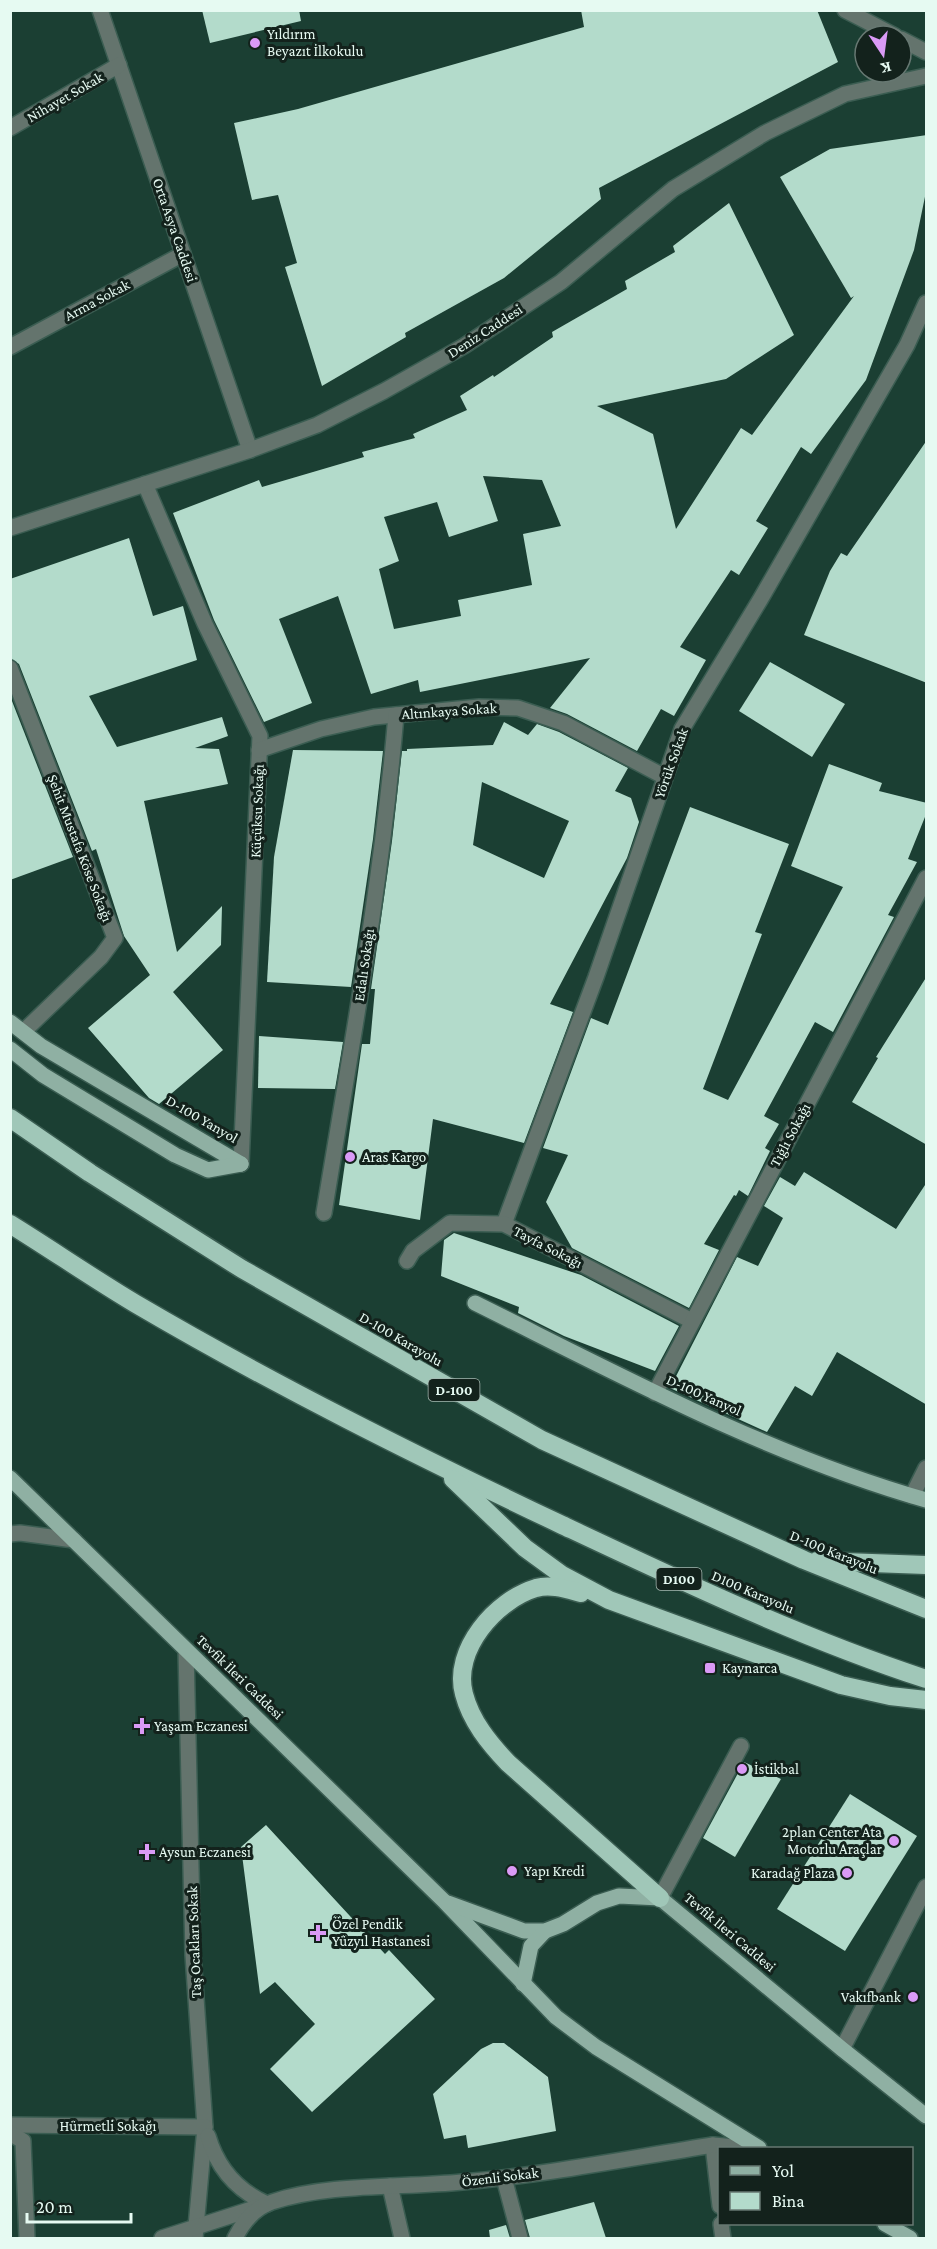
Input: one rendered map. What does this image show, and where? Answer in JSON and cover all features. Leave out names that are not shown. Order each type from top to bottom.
[{"type":"highway","name":"D-100 Karayolu","points":[[10,1118],[90,1173],[242,1269],[542,1440],[804,1560],[927,1609]]},
{"type":"highway","points":[[10,1224],[146,1309],[285,1387],[438,1466],[525,1548],[562,1575],[609,1600]]},
{"type":"highway","name":"D100 Karayolu","points":[[438,1466],[648,1566],[856,1656],[927,1679]]},
{"type":"highway","points":[[804,1560],[927,1565]]},
{"type":"highway","points":[[660,1898],[495,1749],[474,1719],[463,1693],[462,1670],[466,1652],[481,1628],[519,1594],[538,1587],[559,1587],[609,1600],[841,1684],[890,1696],[927,1700]]},
{"type":"main road","name":"D-100 Yanyol","points":[[10,1022],[41,1046],[242,1164]]},
{"type":"main road","name":"D-100 Yanyol","points":[[10,1049],[43,1075],[175,1155],[208,1170],[242,1164]]},
{"type":"main road","name":"D-100 Yanyol","points":[[475,1303],[655,1393],[771,1445],[919,1498]]},
{"type":"main road","name":"Tevfik İleri Caddesi","points":[[10,1478],[445,1902],[555,2017],[596,2047],[757,2147]]},
{"type":"main road","name":"Tevfik İleri Caddesi","points":[[445,1902],[524,1931],[545,1931],[597,1903],[620,1896],[660,1898],[842,2049],[927,2116]]},
{"type":"main road","points":[[523,1984],[531,1946],[545,1931]]},
{"type":"main road","points":[[888,2225],[910,2238]]},
{"type":"street","name":"Orta Asya Caddesi","points":[[100,10],[250,450]]},
{"type":"street","points":[[845,10],[872,24]]},
{"type":"street","points":[[913,45],[927,52]]},
{"type":"street","name":"Nihayet Sokak","points":[[10,128],[119,65]]},
{"type":"street","name":"Deniz Caddesi","points":[[10,528],[250,450],[317,425],[464,346],[561,282],[673,189],[765,133],[845,94],[927,76]]},
{"type":"street","name":"Arma Sokak","points":[[10,347],[183,254]]},
{"type":"street","name":"Yörük Sokak","points":[[504,1224],[596,977],[682,729],[884,386],[926,305]]},
{"type":"street","name":"Küçüksu Sokağı","points":[[146,484],[204,624],[260,736],[242,1164]]},
{"type":"street","name":"Şehit Mustafa Köse Sokağı","points":[[10,668],[115,938],[101,957],[23,1032]]},
{"type":"street","name":"Altınkaya Sokak","points":[[259,750],[321,729],[374,717],[479,707],[518,708],[563,723],[665,777]]},
{"type":"street","name":"Edalı Sokağı","points":[[324,1213],[367,944],[390,784],[396,715]]},
{"type":"street","name":"Tığlı Sokağı","points":[[655,1393],[927,878]]},
{"type":"street","name":"Tayfa Sokağı","points":[[407,1262],[412,1251],[450,1223],[504,1224],[692,1321]]},
{"type":"street","points":[[919,1498],[927,1468]]},
{"type":"street","points":[[10,1534],[20,1533],[74,1540]]},
{"type":"street","name":"Taş Ocakları Sokak","points":[[186,1650],[193,1955],[205,2127]]},
{"type":"street","points":[[660,1898],[741,1746]]},
{"type":"street","points":[[842,2049],[927,1887]]},
{"type":"street","name":"Hürmetli Sokağı","points":[[10,2125],[205,2127]]},
{"type":"street","points":[[205,2127],[214,2156],[225,2172],[261,2207],[241,2227],[235,2238]]},
{"type":"street","points":[[196,2233],[205,2127]]},
{"type":"street","points":[[10,2133],[23,2142],[27,2238]]},
{"type":"street","points":[[713,2145],[718,2189]]},
{"type":"street","name":"Özenli Sokak","points":[[162,2238],[196,2233],[261,2207],[320,2192],[459,2183],[713,2145],[737,2147]]},
{"type":"street","points":[[504,2178],[520,2238]]},
{"type":"street","points":[[390,2186],[402,2238]]},
{"type":"building","points":[[202,10],[299,10],[301,21],[210,43]]},
{"type":"building","points":[[581,10],[817,10],[838,62],[599,188],[601,199],[504,278],[405,333],[406,337],[322,386],[285,267],[297,263],[278,195],[252,200],[234,123],[298,109],[584,27]]},
{"type":"building","points":[[927,135],[927,187],[914,250],[866,380],[811,454],[801,447],[756,521],[768,528],[739,575],[731,570],[680,647],[706,660],[674,716],[661,709],[637,751],[567,714],[550,708],[590,658],[420,692],[418,680],[371,694],[338,596],[279,619],[312,703],[264,722],[214,620],[173,513],[259,480],[262,487],[364,457],[362,452],[415,438],[413,434],[467,410],[460,396],[493,375],[494,377],[553,337],[552,332],[627,289],[625,281],[675,252],[673,246],[729,203],[794,335],[726,379],[597,406],[653,434],[676,529],[741,428],[752,435],[854,296],[851,298],[780,177],[830,149]],"holes":[[[483,476],[542,480],[561,526],[523,534],[532,585],[458,600],[461,616],[394,629],[379,569],[399,561],[384,517],[437,502],[449,537],[498,521]]]},
{"type":"building","points":[[927,440],[927,683],[804,635],[830,571],[841,553],[847,556]]},
{"type":"building","points":[[129,538],[153,616],[183,606],[197,660],[89,696],[117,747],[222,717],[228,736],[195,748],[219,749],[228,784],[144,801],[177,952],[222,906],[221,945],[173,992],[223,1050],[159,1104],[149,1098],[88,1028],[150,975],[124,936],[96,849],[92,851],[19,664],[10,658],[10,579]]},
{"type":"building","points":[[770,662],[845,704],[812,757],[739,711]]},
{"type":"building","points":[[10,696],[73,857],[10,880]]},
{"type":"building","points":[[504,722],[528,735],[537,724],[559,732],[628,768],[615,791],[631,798],[639,822],[627,858],[550,1004],[573,1012],[524,1143],[433,1119],[420,1220],[339,1205],[362,1044],[370,1044],[375,989],[371,989],[402,751],[493,745]],"holes":[[[482,782],[569,821],[544,878],[473,845]]]},
{"type":"building","points":[[293,750],[383,751],[373,839],[351,987],[267,982],[274,857]]},
{"type":"building","points":[[829,764],[882,783],[879,791],[927,803],[927,812],[908,859],[917,862],[888,915],[894,917],[833,1032],[815,1022],[764,1116],[779,1124],[765,1148],[770,1151],[748,1196],[739,1190],[736,1196],[734,1195],[704,1244],[719,1250],[689,1308],[572,1248],[546,1202],[568,1155],[543,1148],[591,1018],[608,1025],[690,807],[789,844],[755,932],[762,934],[703,1089],[728,1100],[843,887],[791,866]]},
{"type":"building","points":[[927,976],[927,1145],[852,1102],[878,1058],[876,1057]]},
{"type":"building","points":[[259,1036],[343,1042],[335,1089],[258,1088]]},
{"type":"building","points":[[804,1172],[896,1229],[927,1182],[927,1405],[837,1352],[812,1396],[795,1386],[767,1432],[670,1388],[737,1257],[758,1266],[783,1218],[764,1206],[780,1177],[795,1186]]},
{"type":"building","points":[[454,1233],[581,1275],[679,1326],[655,1371],[564,1336],[518,1313],[519,1307],[441,1276],[444,1240]]},
{"type":"building","points":[[744,1762],[781,1779],[735,1857],[703,1838]]},
{"type":"building","name":"Karadağ Plaza","points":[[850,1794],[917,1836],[845,1951],[777,1909]]},
{"type":"building","points":[[266,1825],[385,1954],[389,1950],[435,1999],[312,2112],[270,2069],[315,2024],[275,1982],[260,1994],[241,1847]]},
{"type":"building","points":[[493,2043],[504,2043],[548,2077],[556,2131],[468,2148],[466,2135],[444,2139],[433,2094],[481,2049]]},
{"type":"building","points":[[594,2202],[606,2238],[530,2238],[525,2220]]},
{"type":"building","points":[[506,2225],[510,2238],[490,2238],[489,2230]]},
{"type":"place","name":"Yıldırım Beyazıt İlkokulu","points":[[255,43]]},
{"type":"place","name":"Aras Kargo","points":[[350,1157]]},
{"type":"place","name":"Kaynarca","points":[[710,1668]]},
{"type":"place","name":"Yaşam Eczanesi","points":[[142,1726]]},
{"type":"place","name":"İstikbal","points":[[742,1769]]},
{"type":"place","name":"2plan Center Ata Motorlu Araçlar","points":[[894,1841]]},
{"type":"place","name":"Aysun Eczanesi","points":[[147,1852]]},
{"type":"place","name":"Yapı Kredi","points":[[512,1871]]},
{"type":"place","name":"Karadağ Plaza","points":[[847,1873]]},
{"type":"place","name":"Özel Pendik Yüzyıl Hastanesi","points":[[318,1933]]},
{"type":"place","name":"Vakıfbank","points":[[913,1997]]}]
